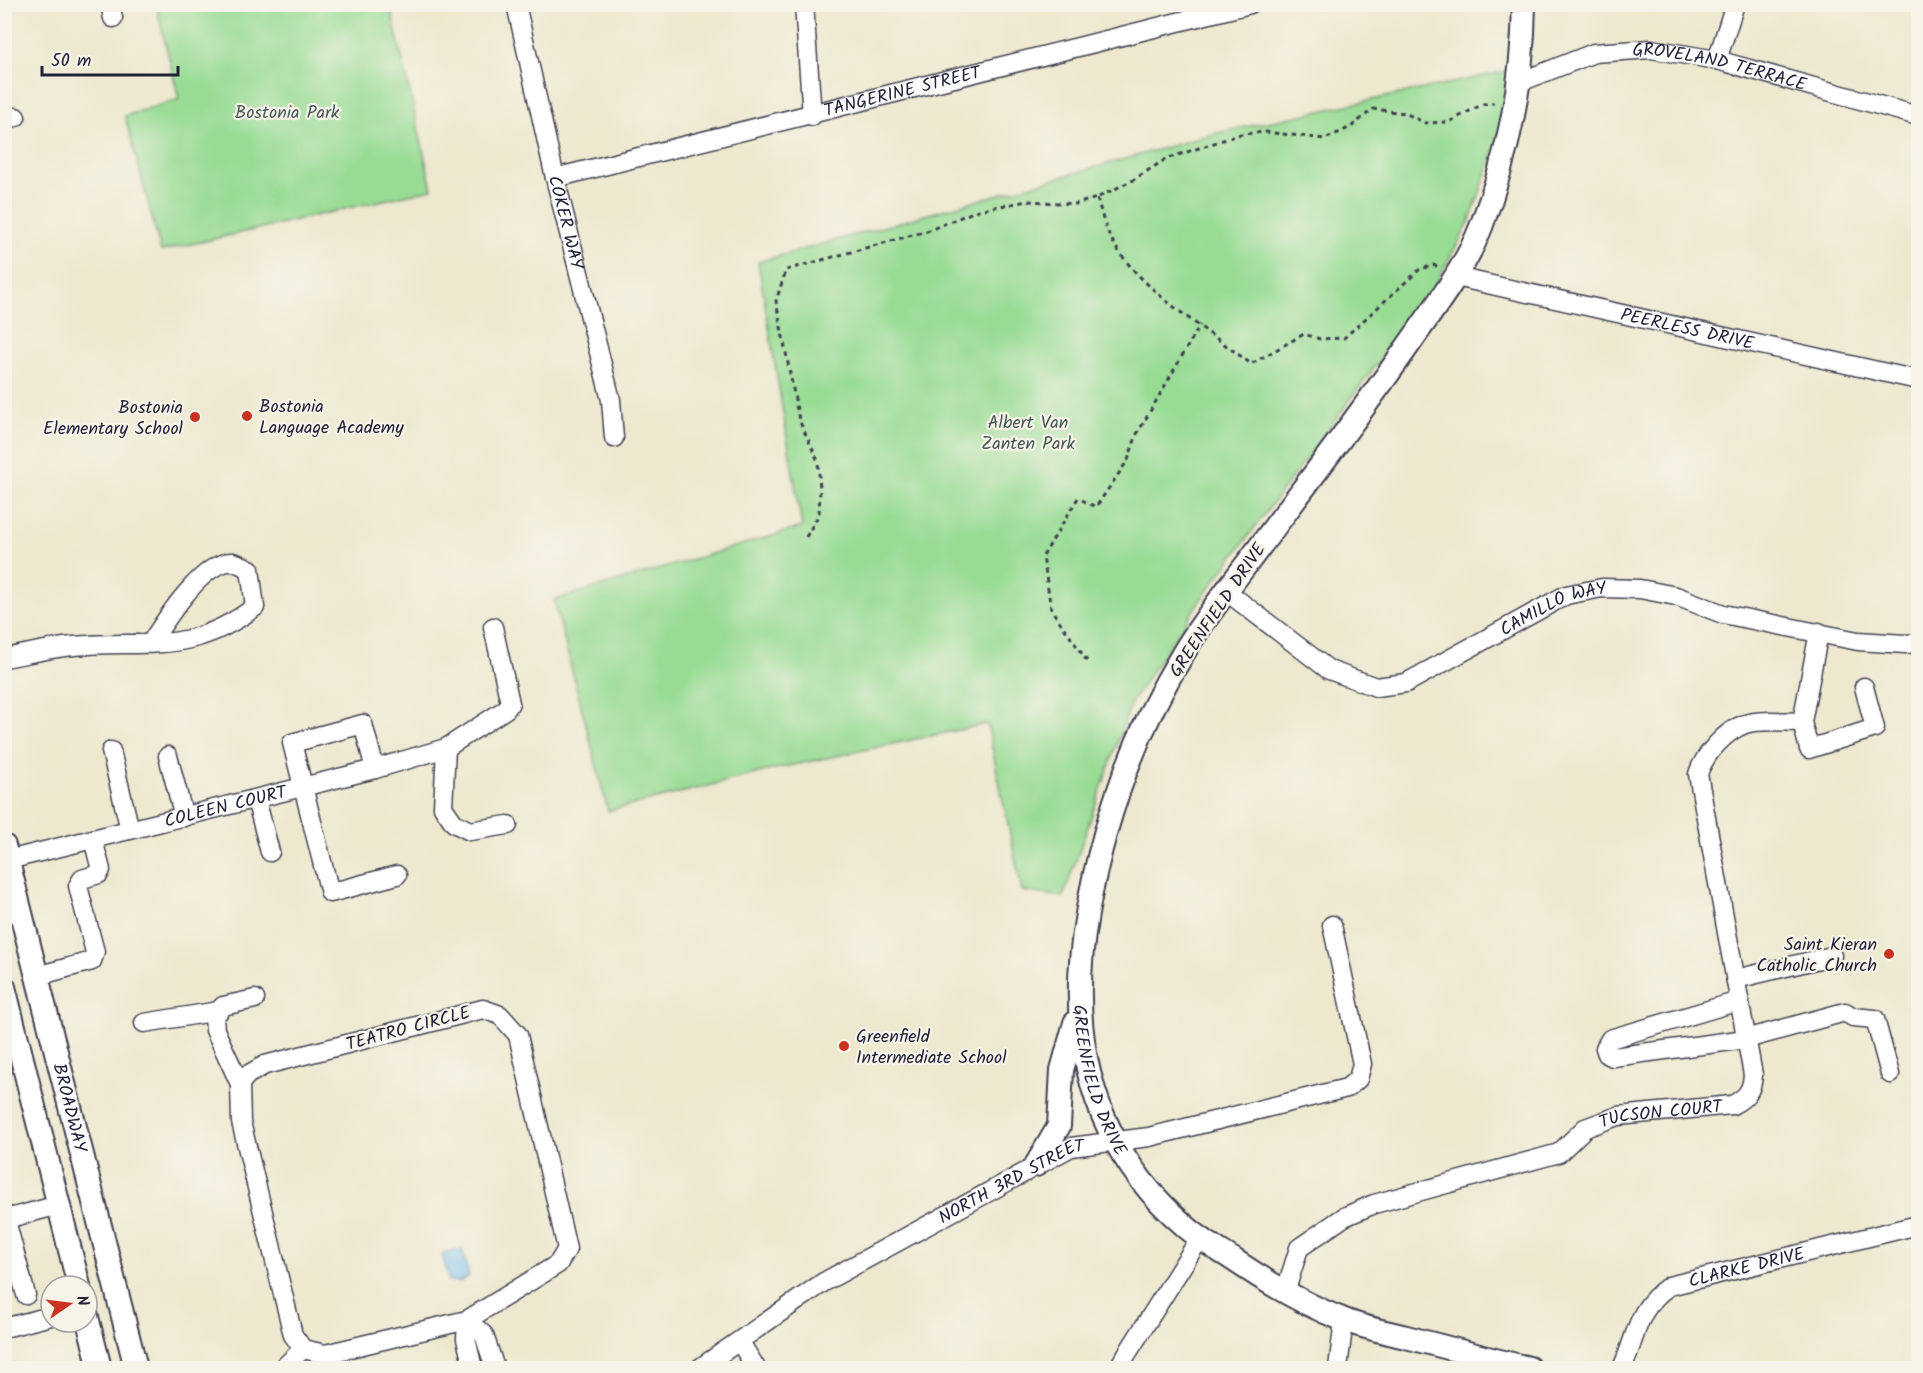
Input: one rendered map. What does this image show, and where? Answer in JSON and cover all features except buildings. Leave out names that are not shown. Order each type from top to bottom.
[{"type":"main road","name":"GREENFIELD DRIVE","points":[[1524,4],[1519,92],[1512,130],[1480,230],[1456,277],[1392,369],[1226,591],[1184,652],[1148,719],[1121,784],[1095,869],[1082,954],[1079,1010],[1086,1065],[1103,1117],[1116,1142],[1147,1188],[1200,1238],[1285,1293],[1344,1320],[1529,1368]]},
{"type":"main road","name":"BROADWAY","points":[[6,856],[136,1368]]},
{"type":"main road","name":"BROADWAY","points":[[4,987],[8,1016],[76,1274]]},
{"type":"main road","points":[[1036,1165],[1059,1126],[1062,1070],[1079,1010]]},
{"type":"main road","points":[[91,1334],[100,1368]]},
{"type":"street","name":"COKER WAY","points":[[516,4],[555,178],[611,400],[614,438]]},
{"type":"street","points":[[804,4],[812,116]]},
{"type":"street","name":"TANGERINE STREET","points":[[555,178],[812,116],[1250,4]]},
{"type":"street","points":[[1717,60],[1735,4]]},
{"type":"street","name":"GROVELAND TERRACE","points":[[1519,92],[1594,53],[1623,49],[1651,49],[1717,60],[1918,116]]},
{"type":"street","name":"PEERLESS DRIVE","points":[[1456,277],[1918,380]]},
{"type":"street","points":[[4,658],[73,646],[150,644],[204,637],[230,626],[255,607],[250,569],[232,562],[212,567],[167,619],[150,644]]},
{"type":"street","name":"CAMILLO WAY","points":[[1226,591],[1329,670],[1376,687],[1406,683],[1566,595],[1602,588],[1640,589],[1676,596],[1723,614],[1858,641],[1918,643]]},
{"type":"street","name":"COLEEN COURT","points":[[6,856],[93,839],[184,817],[375,769],[446,748],[506,709],[510,703],[494,627]]},
{"type":"street","points":[[1819,632],[1802,722],[1809,749],[1875,728],[1864,687]]},
{"type":"street","name":"TUCSON COURT","points":[[1285,1293],[1299,1248],[1344,1217],[1374,1204],[1559,1153],[1585,1128],[1618,1116],[1732,1105],[1743,1100],[1752,1087],[1753,1075],[1698,774],[1702,762],[1717,745],[1746,724],[1802,722]]},
{"type":"street","points":[[375,769],[363,724],[292,743],[330,893],[397,875]]},
{"type":"street","points":[[446,748],[443,807],[447,816],[470,831],[508,825]]},
{"type":"street","points":[[111,751],[130,830]]},
{"type":"street","points":[[168,756],[184,817]]},
{"type":"street","points":[[256,799],[270,852]]},
{"type":"street","points":[[37,976],[92,961],[95,952],[78,886],[82,879],[99,874],[101,870],[93,839]]},
{"type":"street","name":"NORTH 3RD STREET","points":[[700,1368],[824,1282],[1071,1147],[1116,1142],[1347,1088],[1358,1079],[1362,1064],[1332,925]]},
{"type":"street","points":[[1736,979],[1832,956]]},
{"type":"street","points":[[255,999],[223,1006],[214,1017],[215,1030],[240,1084],[241,1122],[293,1335],[303,1349],[283,1368]]},
{"type":"street","points":[[1739,1001],[1610,1039],[1605,1048],[1607,1054],[1613,1057],[1746,1039],[1845,1012],[1852,1017],[1875,1019],[1890,1074]]},
{"type":"street","name":"TEATRO CIRCLE","points":[[240,1084],[247,1075],[265,1065],[483,1009],[500,1015],[518,1035],[567,1249],[558,1264],[467,1320],[325,1354],[303,1349]]},
{"type":"street","points":[[144,1023],[219,1011]]},
{"type":"street","points":[[26,1295],[5,1216],[59,1205]]},
{"type":"street","name":"CLARKE DRIVE","points":[[1622,1368],[1640,1316],[1651,1298],[1669,1286],[1918,1225]]},
{"type":"street","points":[[1118,1368],[1200,1238]]},
{"type":"street","points":[[4,1328],[39,1319]]},
{"type":"street","points":[[467,1320],[466,1339],[473,1368]]},
{"type":"street","points":[[467,1320],[484,1335],[495,1368]]},
{"type":"street","points":[[1338,1368],[1344,1320]]},
{"type":"street","points":[[740,1342],[756,1368]]},
{"type":"path","points":[[806,537],[819,514],[818,461],[799,420],[776,300],[786,270],[927,231],[978,210],[1028,201],[1076,204],[1097,198],[1133,180],[1166,159],[1241,134],[1266,132],[1325,139],[1351,127],[1373,109],[1405,113],[1425,123],[1449,122],[1483,104],[1519,92]]},
{"type":"path","points":[[1097,198],[1105,226],[1130,266],[1145,283],[1251,364],[1304,334],[1320,339],[1344,338],[1419,270],[1433,265],[1456,277]]},
{"type":"path","points":[[1087,661],[1051,609],[1043,556],[1078,498],[1096,507],[1103,498],[1128,460],[1137,434],[1200,325]]},
{"type":"green space","name":"Bostonia Park","points":[[156,5],[390,5],[432,189],[161,251],[125,116],[179,99]]},
{"type":"green space","name":"Albert Van Zanten Park","points":[[1512,70],[1496,147],[1469,223],[1432,290],[1199,602],[1132,701],[1063,897],[1022,891],[987,724],[779,768],[608,811],[554,600],[802,527],[758,262],[1217,133]]},
{"type":"water","points":[[462,1249],[469,1276],[460,1282],[449,1281],[442,1254]]},
{"type":"place","name":"Bostonia Language Academy","points":[[247,416]]},
{"type":"place","name":"Bostonia Elementary School","points":[[195,417]]},
{"type":"place","name":"Saint Kieran Catholic Church","points":[[1889,954]]},
{"type":"place","name":"Greenfield Intermediate School","points":[[844,1046]]}]
